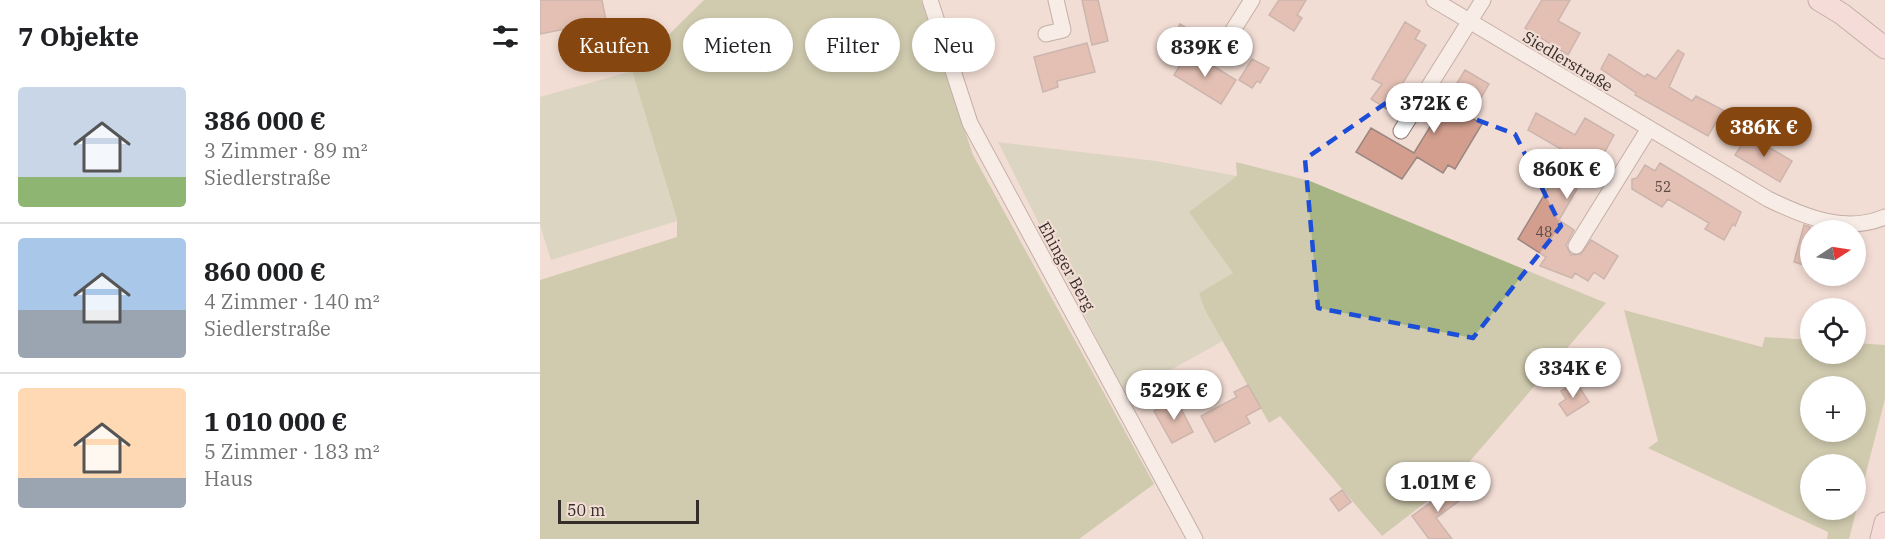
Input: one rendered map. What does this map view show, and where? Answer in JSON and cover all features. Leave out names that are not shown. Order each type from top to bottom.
[{"type":"main road","points":[[1819,0],[1842,14],[1885,48]]},
{"type":"main road","points":[[1881,539],[1885,523]]},
{"type":"street","name":"Ehinger Berg","points":[[930,0],[970,123],[983,151],[1195,539]]},
{"type":"street","points":[[1046,34],[1063,30],[1056,0]]},
{"type":"street","points":[[1218,54],[1252,0]]},
{"type":"street","name":"Siedlerstraße","points":[[1434,0],[1648,130],[1768,199],[1805,217],[1851,225],[1870,223],[1885,217]]},
{"type":"street","points":[[1401,130],[1484,0]]},
{"type":"street","points":[[1576,246],[1648,130]]},
{"type":"highlighted area","points":[[1402,92],[1515,134],[1561,226],[1473,338],[1318,308],[1305,159]]},
{"type":"green space","points":[[704,0],[921,0],[927,18],[912,18],[912,72],[945,72],[973,155],[1154,484],[1079,539],[540,539],[540,280],[677,237],[677,220],[632,72],[671,72],[671,33],[683,21],[683,72],[793,72],[793,18],[686,18]]},
{"type":"green space","points":[[632,72],[677,221],[551,260],[540,225],[540,97]]},
{"type":"green space","points":[[998,142],[1156,161],[1237,176],[1233,273],[1199,293],[1223,341],[1125,395]]},
{"type":"green space","points":[[1236,162],[1310,181],[1606,303],[1452,482],[1382,536],[1280,416],[1269,423],[1205,310],[1199,293],[1233,273],[1189,212],[1237,176]]},
{"type":"green space","points":[[1624,310],[1762,347],[1765,337],[1800,339],[1800,364],[1866,364],[1866,344],[1885,345],[1885,399],[1866,473],[1866,454],[1800,454],[1800,519],[1648,448],[1658,441]]},
{"type":"green space","points":[[1802,520],[1854,520],[1849,539],[1827,539],[1828,532]]},
{"type":"building","points":[[540,0],[602,0],[605,18],[558,18],[558,30],[540,34]]},
{"type":"building","points":[[1082,0],[1098,0],[1108,41],[1092,45]]},
{"type":"building","points":[[1279,0],[1306,0],[1297,15],[1302,18],[1294,31],[1269,15]]},
{"type":"building","points":[[1542,0],[1570,0],[1558,21],[1580,33],[1568,55],[1525,28]]},
{"type":"building","points":[[1405,22],[1420,31],[1415,39],[1426,45],[1387,109],[1371,99],[1382,84],[1372,79]]},
{"type":"building","points":[[1180,24],[1196,34],[1185,50],[1171,40]]},
{"type":"building","points":[[1087,43],[1095,72],[1057,81],[1058,87],[1043,92],[1034,57]]},
{"type":"building","points":[[1678,50],[1684,54],[1669,87],[1692,101],[1696,96],[1723,110],[1708,136],[1635,95],[1636,93],[1601,69],[1609,54],[1645,77],[1647,74],[1656,79]]},
{"type":"building","points":[[1189,51],[1236,80],[1221,104],[1174,75]]},
{"type":"building","points":[[1252,59],[1269,68],[1260,83],[1257,81],[1252,88],[1239,80]]},
{"type":"building","points":[[1465,70],[1489,84],[1470,117],[1482,124],[1455,169],[1448,165],[1443,173],[1417,157],[1402,179],[1356,152],[1371,128],[1414,153]]},
{"type":"building","points":[[1536,113],[1575,135],[1585,118],[1614,135],[1597,166],[1592,163],[1559,220],[1574,230],[1566,245],[1571,255],[1581,254],[1591,240],[1618,256],[1604,279],[1594,272],[1588,281],[1575,273],[1572,278],[1540,266],[1546,257],[1518,239],[1549,187],[1541,182],[1561,149],[1528,130]]},
{"type":"building","points":[[1748,135],[1792,161],[1780,182],[1735,155]]},
{"type":"building","points":[[1660,163],[1741,212],[1735,226],[1733,224],[1724,240],[1705,229],[1709,223],[1668,199],[1662,207],[1632,189],[1632,179],[1637,178],[1645,165],[1655,171]]},
{"type":"building","points":[[1800,240],[1800,264],[1794,262]]},
{"type":"building","points":[[1576,382],[1589,402],[1567,416],[1559,404],[1566,399],[1561,391]]},
{"type":"building","points":[[1248,385],[1261,408],[1246,416],[1250,423],[1215,442],[1201,416],[1237,397],[1234,392]]},
{"type":"building","points":[[1176,399],[1193,432],[1172,443],[1154,411]]},
{"type":"building","points":[[1458,483],[1467,495],[1436,518],[1452,539],[1429,539],[1412,516]]},
{"type":"building","points":[[1342,490],[1351,502],[1339,511],[1330,499]]}]
